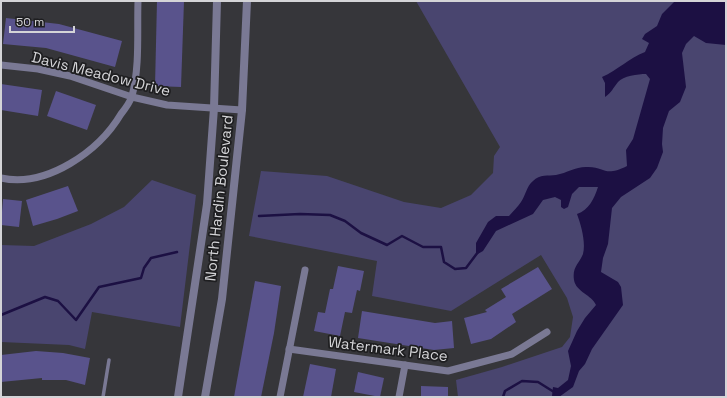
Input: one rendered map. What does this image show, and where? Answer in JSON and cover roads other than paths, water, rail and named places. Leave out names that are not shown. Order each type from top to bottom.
[{"type":"street","points":[[1,178],[9,180],[37,177],[65,166],[92,150],[112,129],[132,97],[137,65],[138,1]]},
{"type":"street","name":"North Hardin Boulevard","points":[[178,397],[207,204],[214,108],[217,1]]},
{"type":"street","name":"North Hardin Boulevard","points":[[205,397],[222,300],[242,110],[247,1]]},
{"type":"street","name":"Davis Meadow Drive","points":[[1,65],[38,69],[70,76],[132,97],[167,105],[242,110]]},
{"type":"street","points":[[280,397],[305,270]]},
{"type":"street","name":"Watermark Place","points":[[289,349],[448,371],[512,354],[546,332]]},
{"type":"street","points":[[399,397],[405,365]]},
{"type":"lane","points":[[103,397],[109,360]]},
{"type":"waterway","points":[[259,216],[300,214],[330,215],[345,221],[361,233],[387,245],[402,236],[423,247],[441,247],[444,262],[455,269],[466,268],[478,252]]},
{"type":"waterway","points":[[1,315],[45,297],[58,301],[76,320],[99,287],[141,278],[144,268],[151,258],[177,252]]},
{"type":"waterway","points":[[503,397],[505,391],[522,381],[538,382],[554,392]]}]
